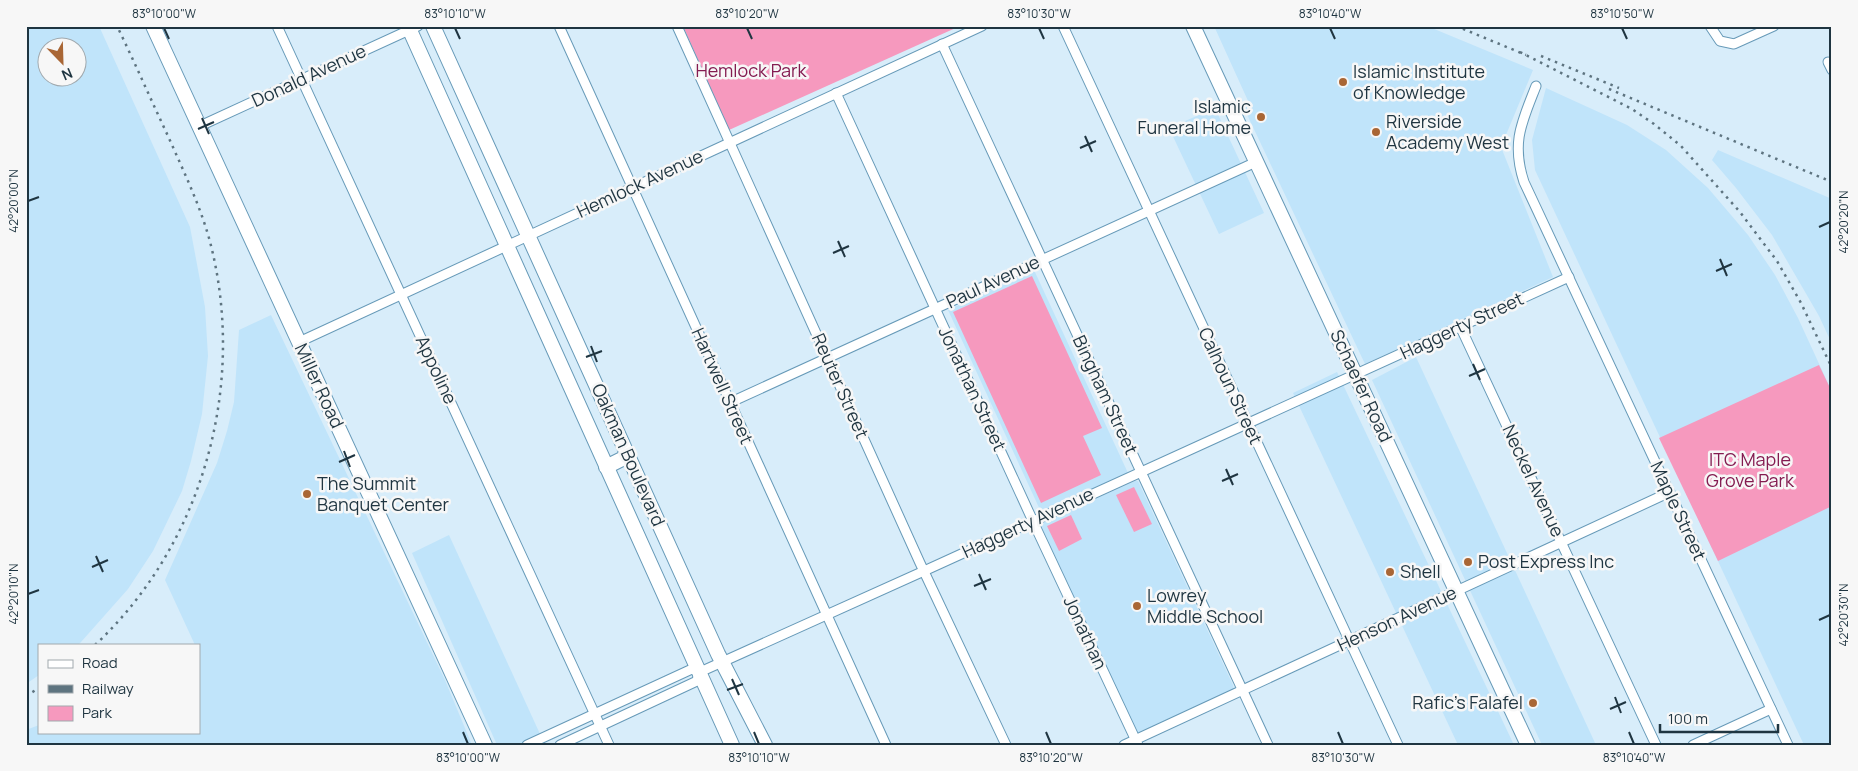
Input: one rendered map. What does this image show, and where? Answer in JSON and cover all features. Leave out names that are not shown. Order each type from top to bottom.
[{"type":"street","name":"Miller Road","points":[[153,26],[485,745]]},
{"type":"street","name":"Appoline","points":[[277,26],[609,745]]},
{"type":"street","name":"Oakman Boulevard","points":[[433,26],[722,662],[765,745]]},
{"type":"street","name":"Hartwell Street","points":[[559,26],[886,745]]},
{"type":"street","name":"Reuter Street","points":[[677,26],[924,571],[1006,745]]},
{"type":"street","name":"Hemlock Avenue","points":[[299,342],[982,26]]},
{"type":"street","name":"Calhoun Street","points":[[1063,26],[1398,745]]},
{"type":"street","name":"Schaefer Road","points":[[1193,26],[1528,745]]},
{"type":"street","points":[[1710,26],[1720,41],[1734,44],[1774,26]]},
{"type":"street","name":"Donald Avenue","points":[[200,126],[412,28]]},
{"type":"street","name":"Oakman Boulevard","points":[[412,28],[506,246],[732,745]]},
{"type":"street","name":"Bingham Street","points":[[942,44],[1268,745]]},
{"type":"street","name":"Maple Street","points":[[1536,86],[1520,129],[1518,157],[1524,182],[1788,745]]},
{"type":"street","name":"Jonathan Street","points":[[836,93],[1033,521]]},
{"type":"street","name":"Paul Avenue","points":[[730,403],[1256,162]]},
{"type":"street","name":"Haggerty Street","points":[[1355,374],[1568,277]]},
{"type":"street","name":"Neckel Avenue","points":[[1460,326],[1656,745]]},
{"type":"street","name":"Haggerty Avenue","points":[[527,745],[540,742],[594,714],[692,669],[700,672],[1355,374]]},
{"type":"street","points":[[606,467],[628,456]]},
{"type":"street","name":"Henson Avenue","points":[[1124,745],[1137,742],[1243,690],[1670,492]]},
{"type":"street","name":"Jonathan","points":[[1033,521],[1137,742]]},
{"type":"street","name":"Haggerty Avenue","points":[[560,745],[697,681],[700,672]]},
{"type":"street","points":[[643,692],[648,704]]},
{"type":"street","points":[[1693,745],[1771,709]]},
{"type":"shaded area","points":[[26,26],[99,26],[190,227],[205,307],[208,356],[202,414],[191,461],[182,491],[153,551],[128,589],[79,644],[38,644],[38,676],[26,684]]},
{"type":"shaded area","points":[[1214,26],[1427,26],[1533,70],[1501,147],[1553,277],[1365,364],[1243,106],[1249,103]]},
{"type":"shaded area","points":[[1546,88],[1627,125],[1666,150],[1708,188],[1748,235],[1775,275],[1798,318],[1832,392],[1832,745],[1804,745],[1535,170],[1532,140]]},
{"type":"shaded area","points":[[1215,108],[1264,213],[1219,234],[1169,128]]},
{"type":"shaded area","points":[[1718,150],[1832,199],[1832,344],[1819,316],[1772,235],[1712,160]]},
{"type":"shaded area","points":[[1034,270],[1128,473],[1041,512],[948,310]]},
{"type":"shaded area","points":[[271,315],[445,680],[472,745],[26,745],[26,730],[38,725],[38,734],[200,734],[200,644],[195,644],[165,580],[217,463],[227,431],[234,402],[239,330]]},
{"type":"shaded area","points":[[1416,357],[1596,745],[1542,745],[1372,380]]},
{"type":"shaded area","points":[[1337,372],[1514,745],[1458,745],[1293,393]]},
{"type":"shaded area","name":"Lowrey Middle School","points":[[1138,481],[1234,689],[1140,732],[1137,732],[1041,526],[1042,523]]},
{"type":"shaded area","points":[[449,535],[544,745],[497,745],[412,553]]},
{"type":"green space","name":"Hemlock Park","points":[[683,26],[960,26],[729,130]]},
{"type":"green space","points":[[1032,276],[1102,428],[1083,436],[1101,475],[1041,503],[953,312]]},
{"type":"green space","name":"ITC Maple Grove Park","points":[[1819,365],[1832,392],[1832,506],[1718,561],[1659,438]]},
{"type":"green space","points":[[1134,487],[1152,524],[1134,532],[1116,495]]},
{"type":"green space","points":[[1071,515],[1082,539],[1059,551],[1047,526]]},
{"type":"railway","points":[[96,644],[133,604],[164,559],[189,509],[208,457],[219,403],[223,348],[220,293],[205,225],[185,174],[117,26]]},
{"type":"railway","points":[[1456,26],[1526,55]]},
{"type":"railway","points":[[1520,52],[1632,109],[1681,146],[1740,212],[1777,261],[1801,303],[1832,368]]},
{"type":"railway","points":[[1541,56],[1619,88]]},
{"type":"railway","points":[[1609,89],[1832,182]]},
{"type":"railway","points":[[26,696],[38,689]]},
{"type":"place","name":"Islamic Institute of Knowledge","points":[[1343,82]]},
{"type":"place","name":"Islamic Funeral Home","points":[[1261,117]]},
{"type":"place","name":"Riverside Academy West","points":[[1376,132]]},
{"type":"place","name":"The Summit Banquet Center","points":[[307,494]]},
{"type":"place","name":"Post Express Inc","points":[[1468,562]]},
{"type":"place","name":"Shell","points":[[1390,572]]},
{"type":"place","name":"Lowrey Middle School","points":[[1137,606]]},
{"type":"place","name":"Rafic's Falafel","points":[[1533,703]]}]
